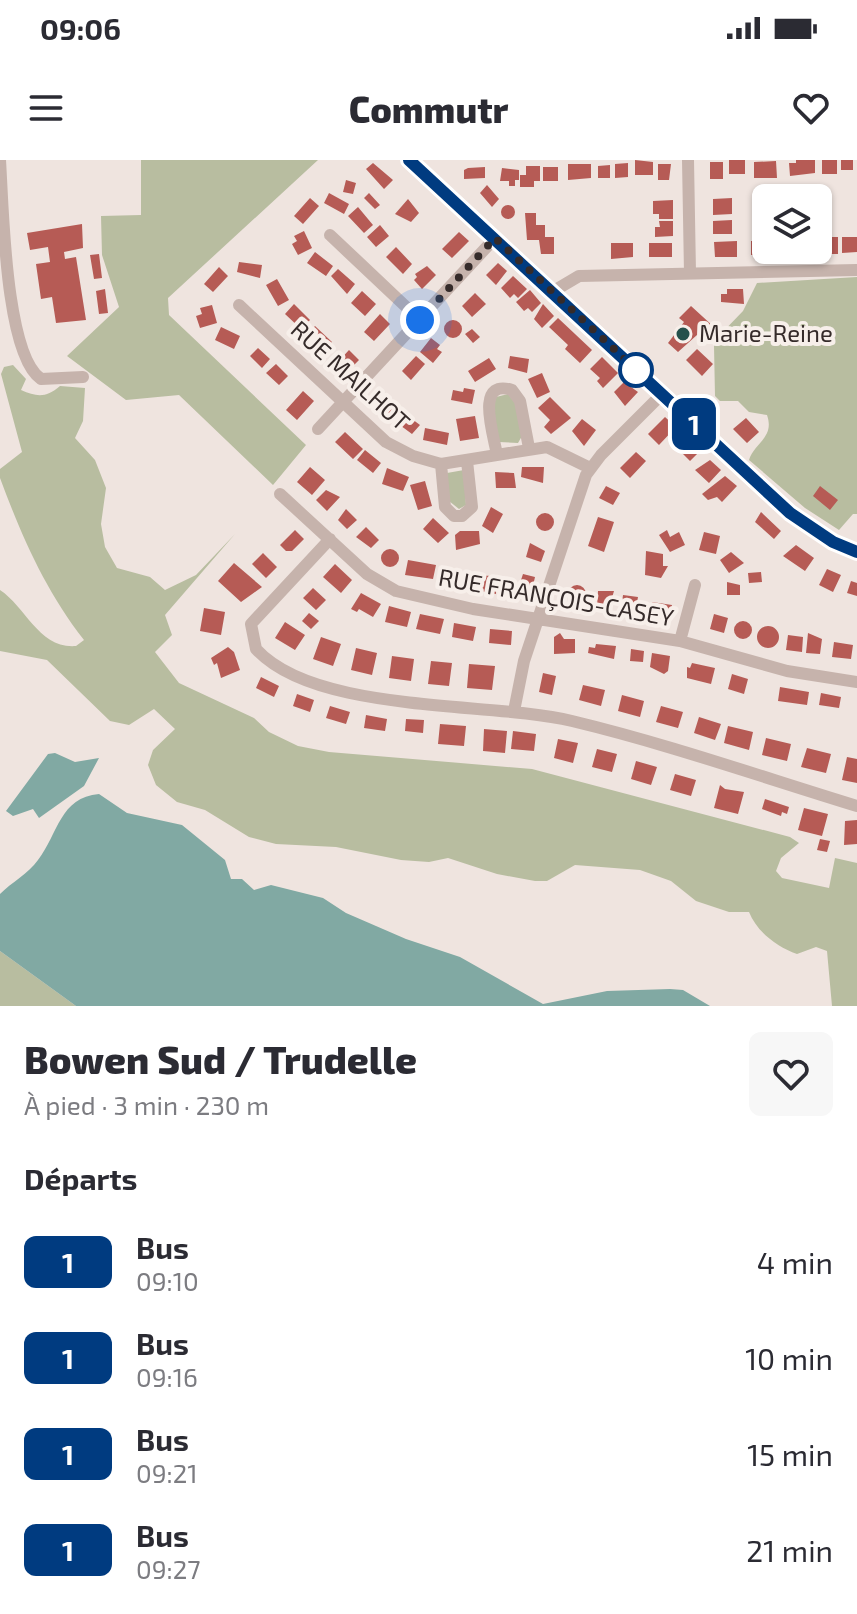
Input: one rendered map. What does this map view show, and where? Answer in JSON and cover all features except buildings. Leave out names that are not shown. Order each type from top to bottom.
[{"type":"street","points":[[0,160],[5,244],[24,360],[41,379],[50,382],[83,377]]},
{"type":"street","points":[[688,160],[690,273]]},
{"type":"street","points":[[412,161],[790,513],[833,542],[857,553]]},
{"type":"street","points":[[330,235],[420,320]]},
{"type":"street","points":[[318,429],[495,238]]},
{"type":"street","points":[[552,292],[579,276],[857,270]]},
{"type":"street","name":"RUE MAILHOT","points":[[239,305],[386,442],[413,456],[441,464],[529,448],[556,449],[590,468]]},
{"type":"street","points":[[497,455],[488,404],[492,393],[499,389],[512,390],[518,397],[529,448]]},
{"type":"street","points":[[514,711],[521,670],[590,468],[662,394]]},
{"type":"street","points":[[441,464],[445,507],[454,516],[462,516],[472,507],[467,461]]},
{"type":"street","name":"RUE FRANÇOIS-CASEY","points":[[280,494],[367,574],[396,591],[473,609],[680,641],[787,671],[857,682]]},
{"type":"street","points":[[330,539],[251,624],[252,641],[261,655],[297,675],[356,693],[411,702],[514,711],[579,723],[857,806]]},
{"type":"street","points":[[680,641],[695,585]]},
{"type":"green space","points":[[141,160],[318,160],[168,298],[169,315],[306,445],[273,485],[179,395],[126,400],[67,356],[119,307],[102,255],[101,216],[141,215]]},
{"type":"green space","points":[[857,277],[857,514],[853,514],[839,530],[805,508],[749,460],[766,435],[767,415],[749,412],[738,401],[720,401],[715,396],[714,346],[716,339],[743,311],[757,283]]},
{"type":"green space","points":[[13,365],[26,379],[21,390],[32,394],[50,393],[60,386],[85,388],[83,421],[75,438],[95,460],[106,488],[101,524],[105,547],[117,568],[150,577],[165,590],[196,575],[235,534],[165,615],[172,635],[155,652],[179,683],[254,718],[269,732],[298,746],[329,752],[532,769],[790,837],[799,843],[781,858],[776,871],[782,878],[829,888],[835,858],[857,863],[857,1006],[832,1006],[827,951],[816,947],[797,954],[790,951],[762,932],[749,912],[729,912],[696,901],[671,881],[640,870],[575,865],[547,881],[535,881],[497,874],[448,858],[429,862],[401,860],[336,847],[276,844],[249,837],[205,810],[177,802],[156,785],[148,765],[153,750],[175,729],[154,709],[129,725],[110,721],[47,660],[0,651],[0,590],[52,641],[76,646],[84,640],[36,562],[0,478],[0,469],[22,452],[1,374],[4,367]]},
{"type":"green space","points":[[508,394],[515,402],[522,436],[518,443],[499,442],[493,409],[496,397]]},
{"type":"green space","points":[[464,470],[466,505],[459,509],[449,501],[447,473]]},
{"type":"green space","points":[[0,951],[76,1006],[0,1006]]},
{"type":"water","points":[[55,753],[75,762],[99,758],[84,786],[39,818],[33,809],[13,816],[6,811],[48,754]]},
{"type":"water","points":[[99,794],[127,813],[182,825],[225,860],[231,879],[242,879],[254,890],[271,885],[323,898],[346,913],[406,939],[460,957],[543,1004],[607,991],[670,989],[683,990],[710,1006],[76,1006],[0,951],[0,894],[38,860],[68,809],[86,797]]},
{"type":"bus line","name":"1","points":[[409,160],[790,513],[833,542],[857,552]]},
{"type":"place","name":"Marie-Reine","points":[[683,334]]},
{"type":"route","points":[[420,320],[495,238],[644,377],[636,370]]}]
